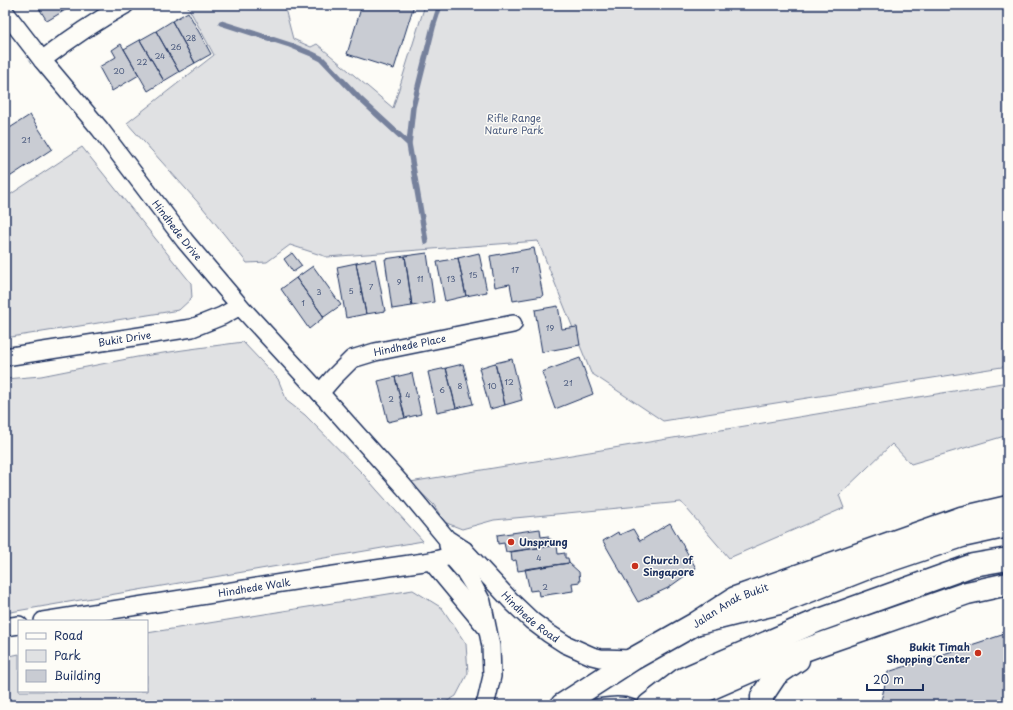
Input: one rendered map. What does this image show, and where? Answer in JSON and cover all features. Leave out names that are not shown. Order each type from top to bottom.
[{"type":"main road","name":"Jalan Anak Bukit","points":[[695,624],[735,598],[961,518],[1008,507]]},
{"type":"main road","name":"Jalan Anak Bukit","points":[[695,624],[780,603],[877,564],[962,536],[1008,526]]},
{"type":"main road","points":[[649,705],[683,679],[817,621],[973,566],[1008,559]]},
{"type":"main road","points":[[664,705],[684,700],[771,662],[824,643],[967,593],[1008,584]]},
{"type":"main road","points":[[562,705],[633,659],[695,624]]},
{"type":"main road","points":[[762,705],[762,696],[776,674],[824,643]]},
{"type":"street","points":[[42,60],[109,14],[125,5]]},
{"type":"street","name":"Hindhede Drive","points":[[5,12],[42,60],[100,129],[186,241],[240,306],[320,393]]},
{"type":"street","name":"Bukit Drive","points":[[5,357],[192,328],[222,316],[240,306]]},
{"type":"street","name":"Hindhede Place","points":[[320,393],[352,359],[375,352],[513,324]]},
{"type":"street","name":"Hindhede Road","points":[[320,393],[404,487],[457,553],[532,621],[564,644],[592,656],[600,658],[633,659]]},
{"type":"street","name":"Hindhede Road","points":[[457,553],[465,572],[482,602],[491,646],[492,676],[484,705]]},
{"type":"street","name":"Hindhede Walk","points":[[49,620],[431,561],[457,553]]},
{"type":"street","name":"Hindhede Road","points":[[431,561],[487,627]]},
{"type":"street","points":[[5,627],[18,625]]},
{"type":"lane","points":[[588,705],[627,702],[633,705]]},
{"type":"green space","name":"Rifle Range Nature Park","points":[[187,5],[284,5],[293,39],[311,47],[317,44],[393,108],[425,5],[1008,5],[1008,366],[663,421],[591,373],[538,241],[327,257],[290,245],[267,262],[247,263],[203,208],[127,123],[214,55]]},
{"type":"green space","points":[[82,147],[191,283],[192,298],[179,310],[5,338],[5,198]]},
{"type":"green space","points":[[243,342],[278,379],[287,401],[305,415],[364,475],[423,541],[5,613],[5,379],[41,376],[137,357]]},
{"type":"green space","points":[[1008,382],[1008,435],[911,464],[892,444],[839,495],[844,508],[729,558],[681,502],[494,520],[462,529],[444,522],[434,505],[410,482]]},
{"type":"green space","points":[[413,590],[442,608],[466,644],[468,673],[456,696],[441,705],[5,705],[5,657],[18,654],[18,692],[148,692],[148,633]]},
{"type":"building","points":[[37,5],[58,5],[62,12],[47,21]]},
{"type":"building","points":[[58,5],[74,5],[62,12]]},
{"type":"building","points":[[362,5],[414,5],[394,69],[347,54]]},
{"type":"building","points":[[188,12],[211,54],[195,63],[172,21]]},
{"type":"building","points":[[172,21],[195,63],[179,72],[156,31]]},
{"type":"building","points":[[156,31],[179,72],[164,81],[140,40]]},
{"type":"building","points":[[140,40],[164,81],[148,91],[124,49]]},
{"type":"building","points":[[121,44],[139,75],[112,91],[99,67],[116,57],[112,50]]},
{"type":"building","points":[[30,115],[52,149],[5,180],[5,131]]},
{"type":"building","points":[[534,248],[543,296],[513,301],[510,284],[495,287],[490,256]]},
{"type":"building","points":[[292,253],[302,266],[293,272],[284,259]]},
{"type":"building","points":[[427,253],[434,302],[412,306],[405,256]]},
{"type":"building","points":[[479,253],[487,292],[466,296],[458,258]]},
{"type":"building","points":[[405,256],[412,306],[392,309],[385,259]]},
{"type":"building","points":[[458,258],[466,296],[445,301],[437,262]]},
{"type":"building","points":[[375,259],[385,311],[366,314],[356,263]]},
{"type":"building","points":[[356,263],[366,314],[346,318],[337,267]]},
{"type":"building","points":[[313,266],[341,305],[324,317],[296,278]]},
{"type":"building","points":[[296,278],[324,317],[309,329],[281,289]]},
{"type":"building","points":[[558,306],[562,329],[577,327],[580,345],[542,352],[535,310]]},
{"type":"building","points":[[580,358],[593,394],[555,409],[542,372]]},
{"type":"building","points":[[512,359],[522,400],[505,405],[495,363]]},
{"type":"building","points":[[495,363],[505,405],[490,409],[479,368]]},
{"type":"building","points":[[463,364],[473,404],[456,408],[446,368]]},
{"type":"building","points":[[446,368],[456,408],[437,412],[428,372]]},
{"type":"building","points":[[412,373],[421,414],[405,418],[395,377]]},
{"type":"building","points":[[395,377],[405,418],[388,422],[378,381]]},
{"type":"building","points":[[670,523],[696,568],[668,588],[638,602],[603,541],[618,532],[619,535],[633,529],[640,541]]},
{"type":"building","points":[[540,529],[541,537],[548,536],[548,539],[551,539],[552,546],[506,552],[504,543],[498,544],[497,535]]},
{"type":"building","points":[[557,545],[558,554],[565,553],[565,558],[568,558],[569,563],[518,571],[516,560],[512,561],[511,552]]},
{"type":"building","points":[[569,563],[579,572],[580,582],[572,583],[573,591],[539,596],[538,590],[530,591],[525,569]]},
{"type":"building","name":"Bukit Timah Shopping Center","points":[[1008,633],[1008,705],[880,705],[888,672]]},
{"type":"waterway","points":[[426,242],[409,144],[413,107],[440,5]]},
{"type":"waterway","points":[[221,23],[290,45],[322,59],[359,98],[409,144]]},
{"type":"place","name":"Unsprung","points":[[511,542]]},
{"type":"place","name":"Church of Singapore","points":[[635,566]]},
{"type":"place","name":"Bukit Timah Shopping Center","points":[[978,653]]}]
